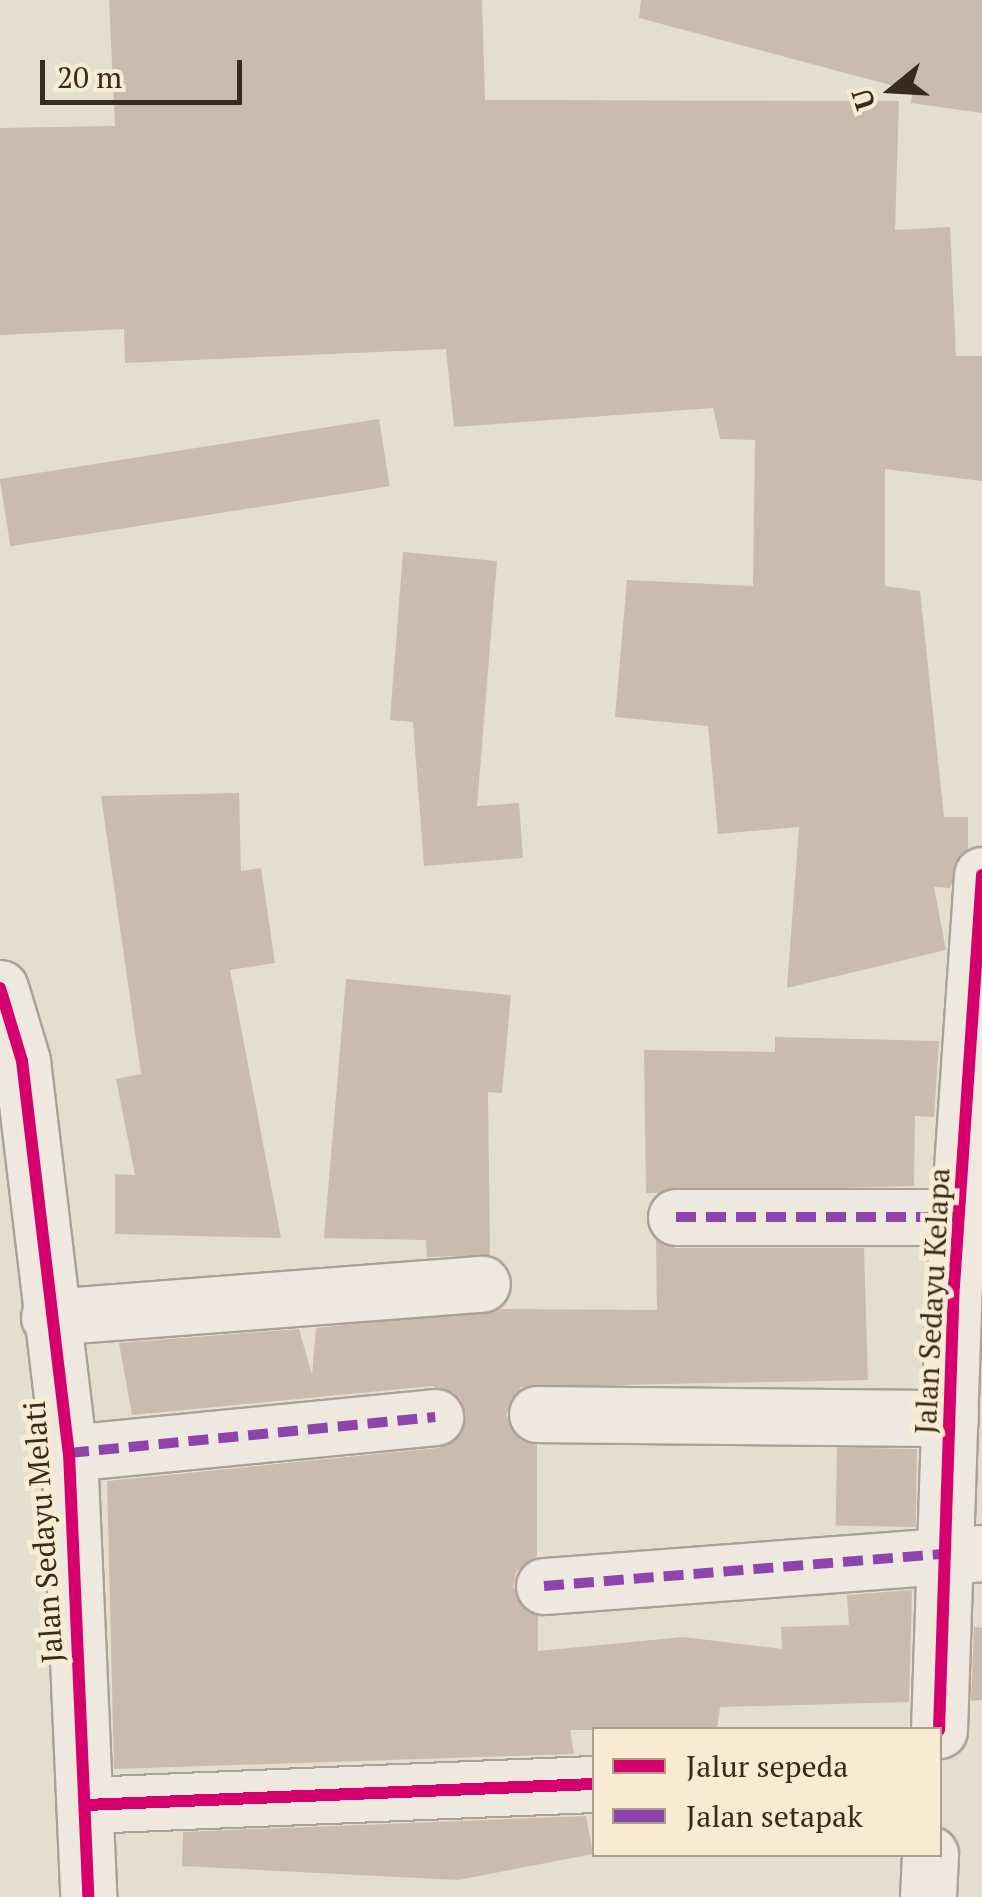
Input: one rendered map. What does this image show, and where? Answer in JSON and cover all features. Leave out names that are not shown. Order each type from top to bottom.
[{"type":"street","name":"Jalan Sedayu Kelapa","points":[[939,1727],[966,1553],[950,1418],[982,874]]},
{"type":"street","name":"Jalan Sedayu Melati","points":[[0,988],[22,1061],[17,1188],[49,1317],[69,1453],[88,1897]]},
{"type":"street","points":[[676,1217],[959,1217]]},
{"type":"street","points":[[49,1317],[482,1284]]},
{"type":"street","points":[[538,1414],[950,1418]]},
{"type":"street","points":[[69,1453],[434,1417]]},
{"type":"street","points":[[544,1586],[966,1553]]},
{"type":"street","points":[[86,1804],[592,1784]]},
{"type":"building","points":[[109,0],[482,0],[485,100],[899,101],[895,230],[950,227],[956,356],[982,356],[982,481],[885,469],[885,586],[920,591],[944,817],[968,817],[968,847],[950,888],[934,887],[946,950],[787,988],[799,827],[718,834],[708,726],[615,717],[627,580],[753,586],[755,440],[720,439],[713,408],[454,427],[446,349],[125,363],[124,329],[0,335],[0,128],[115,126]]},
{"type":"building","points":[[641,0],[982,0],[982,113],[911,103],[913,91],[639,18]]},
{"type":"building","points":[[379,419],[390,486],[10,546],[0,479]]},
{"type":"building","points":[[403,552],[497,561],[477,806],[519,803],[523,858],[424,866],[413,722],[390,720]]},
{"type":"building","points":[[239,793],[241,871],[261,868],[275,963],[230,970],[281,1238],[115,1234],[115,1174],[135,1175],[116,1079],[141,1074],[101,796]]},
{"type":"building","points":[[346,979],[511,995],[502,1093],[488,1092],[490,1255],[427,1257],[426,1240],[324,1238]]},
{"type":"building","points":[[775,1037],[939,1041],[934,1117],[915,1116],[914,1186],[646,1193],[644,1050],[775,1052]]},
{"type":"building","points":[[656,1240],[676,1248],[864,1248],[868,1380],[521,1387],[506,1415],[520,1440],[537,1445],[537,1556],[516,1572],[513,1587],[538,1616],[538,1651],[683,1637],[782,1649],[781,1627],[849,1625],[847,1595],[912,1590],[909,1702],[720,1707],[717,1727],[570,1730],[574,1754],[114,1769],[107,1481],[438,1448],[454,1442],[466,1415],[460,1398],[432,1386],[132,1415],[119,1343],[299,1329],[312,1375],[316,1328],[501,1309],[657,1310]]},
{"type":"building","points":[[837,1448],[917,1449],[916,1527],[836,1526]]},
{"type":"building","points":[[974,1627],[982,1628],[982,1700],[971,1701]]},
{"type":"building","points":[[586,1816],[592,1854],[458,1880],[182,1866],[183,1832]]},
{"type":"marked path","points":[[676,1217],[959,1217]]},
{"type":"marked path","points":[[69,1453],[435,1417]]},
{"type":"marked path","points":[[544,1586],[950,1553]]},
{"type":"cycle path","points":[[939,1727],[954,1286],[982,875]]},
{"type":"cycle path","points":[[0,988],[22,1061],[69,1453],[88,1897]]},
{"type":"cycle path","points":[[86,1805],[592,1784]]}]
